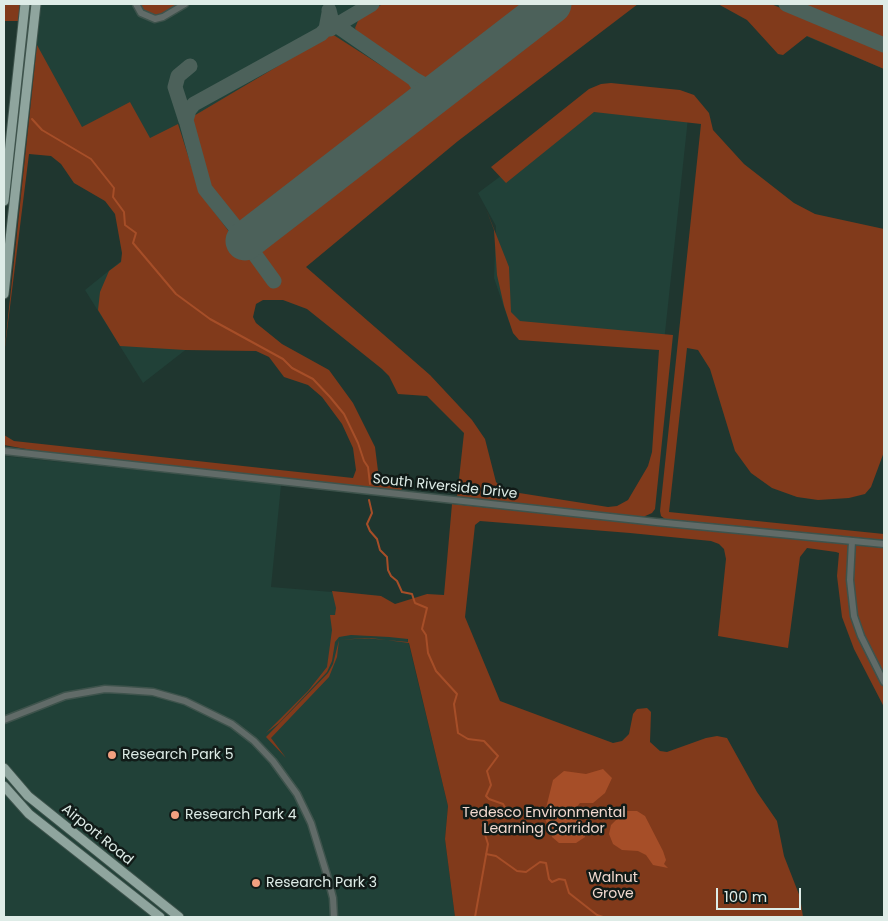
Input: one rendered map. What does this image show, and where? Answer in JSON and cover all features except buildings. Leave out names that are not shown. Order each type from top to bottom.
[{"type":"main road","points":[[4,201],[25,4]]},
{"type":"main road","points":[[4,294],[36,4]]},
{"type":"main road","name":"Airport Road","points":[[4,768],[28,796],[178,917]]},
{"type":"main road","name":"Airport Road","points":[[4,786],[29,814],[160,917]]},
{"type":"street","points":[[136,4],[141,13],[155,19],[163,17],[185,4]]},
{"type":"street","name":"South Riverside Drive","points":[[4,451],[558,512],[884,544]]},
{"type":"street","points":[[852,541],[850,585],[854,616],[861,636],[884,682]]},
{"type":"street","points":[[4,720],[65,696],[105,689],[153,692],[185,701],[232,724],[254,741],[273,761],[297,794],[310,823],[327,875],[333,898],[334,917]]},
{"type":"shaded area","points":[[39,4],[629,4],[143,383],[85,290],[147,240],[33,93]]},
{"type":"shaded area","points":[[729,4],[884,4],[884,69]]},
{"type":"shaded area","points":[[592,108],[688,118],[664,342],[509,322],[494,278],[496,226],[478,193]]},
{"type":"shaded area","points":[[4,456],[281,485],[271,587],[381,596],[403,620],[448,806],[445,839],[455,917],[4,917]]},
{"type":"shaded area","points":[[603,769],[612,778],[605,793],[593,803],[580,803],[576,808],[576,815],[587,828],[585,837],[576,843],[559,843],[552,837],[544,816],[553,780],[564,771],[586,774]]},
{"type":"shaded area","points":[[625,811],[637,811],[645,816],[663,851],[666,860],[664,864],[668,868],[653,865],[646,855],[638,851],[622,850],[613,844],[609,834],[611,825]]},
{"type":"green space","points":[[4,4],[21,4],[18,21],[4,21]]},
{"type":"green space","points":[[139,4],[180,4],[156,17],[144,11]]},
{"type":"green space","points":[[383,4],[535,4],[431,85],[358,34],[355,28],[360,16]]},
{"type":"green space","points":[[568,4],[638,4],[458,141],[306,267],[430,375],[472,420],[485,439],[496,482],[501,487],[513,492],[608,507],[617,506],[628,500],[648,466],[652,452],[659,350],[519,340],[513,333],[504,306],[497,275],[494,230],[486,209],[509,267],[511,312],[520,321],[673,335],[655,509],[652,513],[643,517],[457,497],[464,433],[427,396],[398,394],[389,376],[382,369],[307,309],[283,300],[263,300],[256,304],[253,317],[256,323],[282,344],[329,370],[353,403],[375,447],[378,471],[382,478],[401,480],[408,473],[401,491],[48,453],[4,445],[4,435],[14,441],[353,478],[356,470],[353,448],[342,424],[322,397],[308,385],[284,377],[269,357],[256,351],[185,350],[120,346],[98,310],[100,292],[109,271],[121,262],[122,253],[115,214],[105,201],[74,183],[61,164],[51,156],[29,154],[4,355],[37,45],[82,127],[130,102],[150,138],[178,124],[200,193],[269,285],[277,278],[258,254],[255,246]]},
{"type":"green space","points":[[718,4],[771,4],[884,51],[884,69],[807,36],[783,55],[778,54],[747,20]]},
{"type":"green space","points":[[796,4],[884,4],[884,41]]},
{"type":"green space","points":[[332,34],[410,84],[415,91],[415,98],[246,229],[237,223],[209,188],[191,126],[192,117]]},
{"type":"green space","points":[[611,83],[680,90],[694,95],[709,113],[713,130],[744,164],[794,203],[815,214],[884,229],[884,452],[871,487],[865,494],[849,498],[818,500],[797,497],[772,488],[751,473],[735,451],[710,369],[698,350],[687,348],[669,512],[884,534],[884,540],[665,519],[661,516],[660,511],[701,124],[594,112],[506,183],[491,167],[589,89],[601,84]]},
{"type":"green space","name":"Tedesco Environmental Learning Corridor","points":[[452,504],[884,548],[884,707],[854,649],[842,617],[837,576],[839,553],[807,548],[800,557],[788,648],[718,636],[726,559],[724,549],[719,544],[711,541],[630,533],[480,521],[475,525],[465,617],[500,701],[613,743],[622,741],[629,734],[633,714],[637,709],[647,708],[651,712],[650,742],[660,751],[667,752],[706,738],[717,736],[727,738],[757,792],[777,821],[784,856],[800,897],[803,917],[455,917],[445,839],[448,806],[409,643],[387,640],[408,642],[408,639],[389,637],[351,635],[339,637],[335,642],[332,661],[327,672],[279,723],[266,733],[308,691],[327,667],[332,630],[330,615],[335,615],[336,608],[332,591],[381,596],[395,604],[427,594],[444,595]]},
{"type":"green space","points":[[339,640],[337,657],[329,677],[271,738],[286,758],[266,737],[328,673],[333,664]]},
{"type":"waterway","points":[[32,119],[42,130],[91,159],[114,188],[113,197],[124,212],[125,225],[136,233],[133,243],[176,294],[210,319],[283,359],[292,368],[313,379],[330,397],[344,414],[358,443],[368,467],[370,484]]},
{"type":"waterway","points":[[369,500],[372,513],[367,524],[377,539],[380,550],[387,557],[388,570],[391,576],[397,581],[402,592],[412,594],[415,603],[427,608],[422,629],[426,635],[428,653],[436,671],[457,694],[454,704],[458,733],[468,739],[484,741],[498,756],[487,771],[491,785],[486,796],[503,804],[506,809],[504,815],[484,821],[482,825],[488,844],[475,917]]},
{"type":"waterway","points":[[486,854],[496,856],[517,871],[526,872],[540,862],[546,863],[549,879],[552,882],[559,879],[565,880],[569,893],[597,915],[603,917]]},
{"type":"taxiway","points":[[330,29],[372,4]]},
{"type":"taxiway","points":[[786,4],[884,45]]},
{"type":"taxiway","points":[[329,10],[331,18],[336,25],[414,79],[420,88],[421,96],[418,104],[372,142]]},
{"type":"taxiway","points":[[274,281],[253,252],[255,233],[237,229],[205,189],[186,120],[189,110],[194,104],[321,34],[326,29],[329,13]]},
{"type":"taxiway","points":[[414,79],[430,88],[438,88],[486,53]]},
{"type":"taxiway","points":[[186,121],[175,87],[178,76],[190,66]]},
{"type":"runway","points":[[245,241],[552,4]]},
{"type":"place","name":"Research Park 5","points":[[112,755]]},
{"type":"place","name":"Research Park 4","points":[[175,815]]},
{"type":"place","name":"Research Park 3","points":[[256,883]]},
{"type":"park label","name":"Walnut Grove","points":[[613,886]]}]
